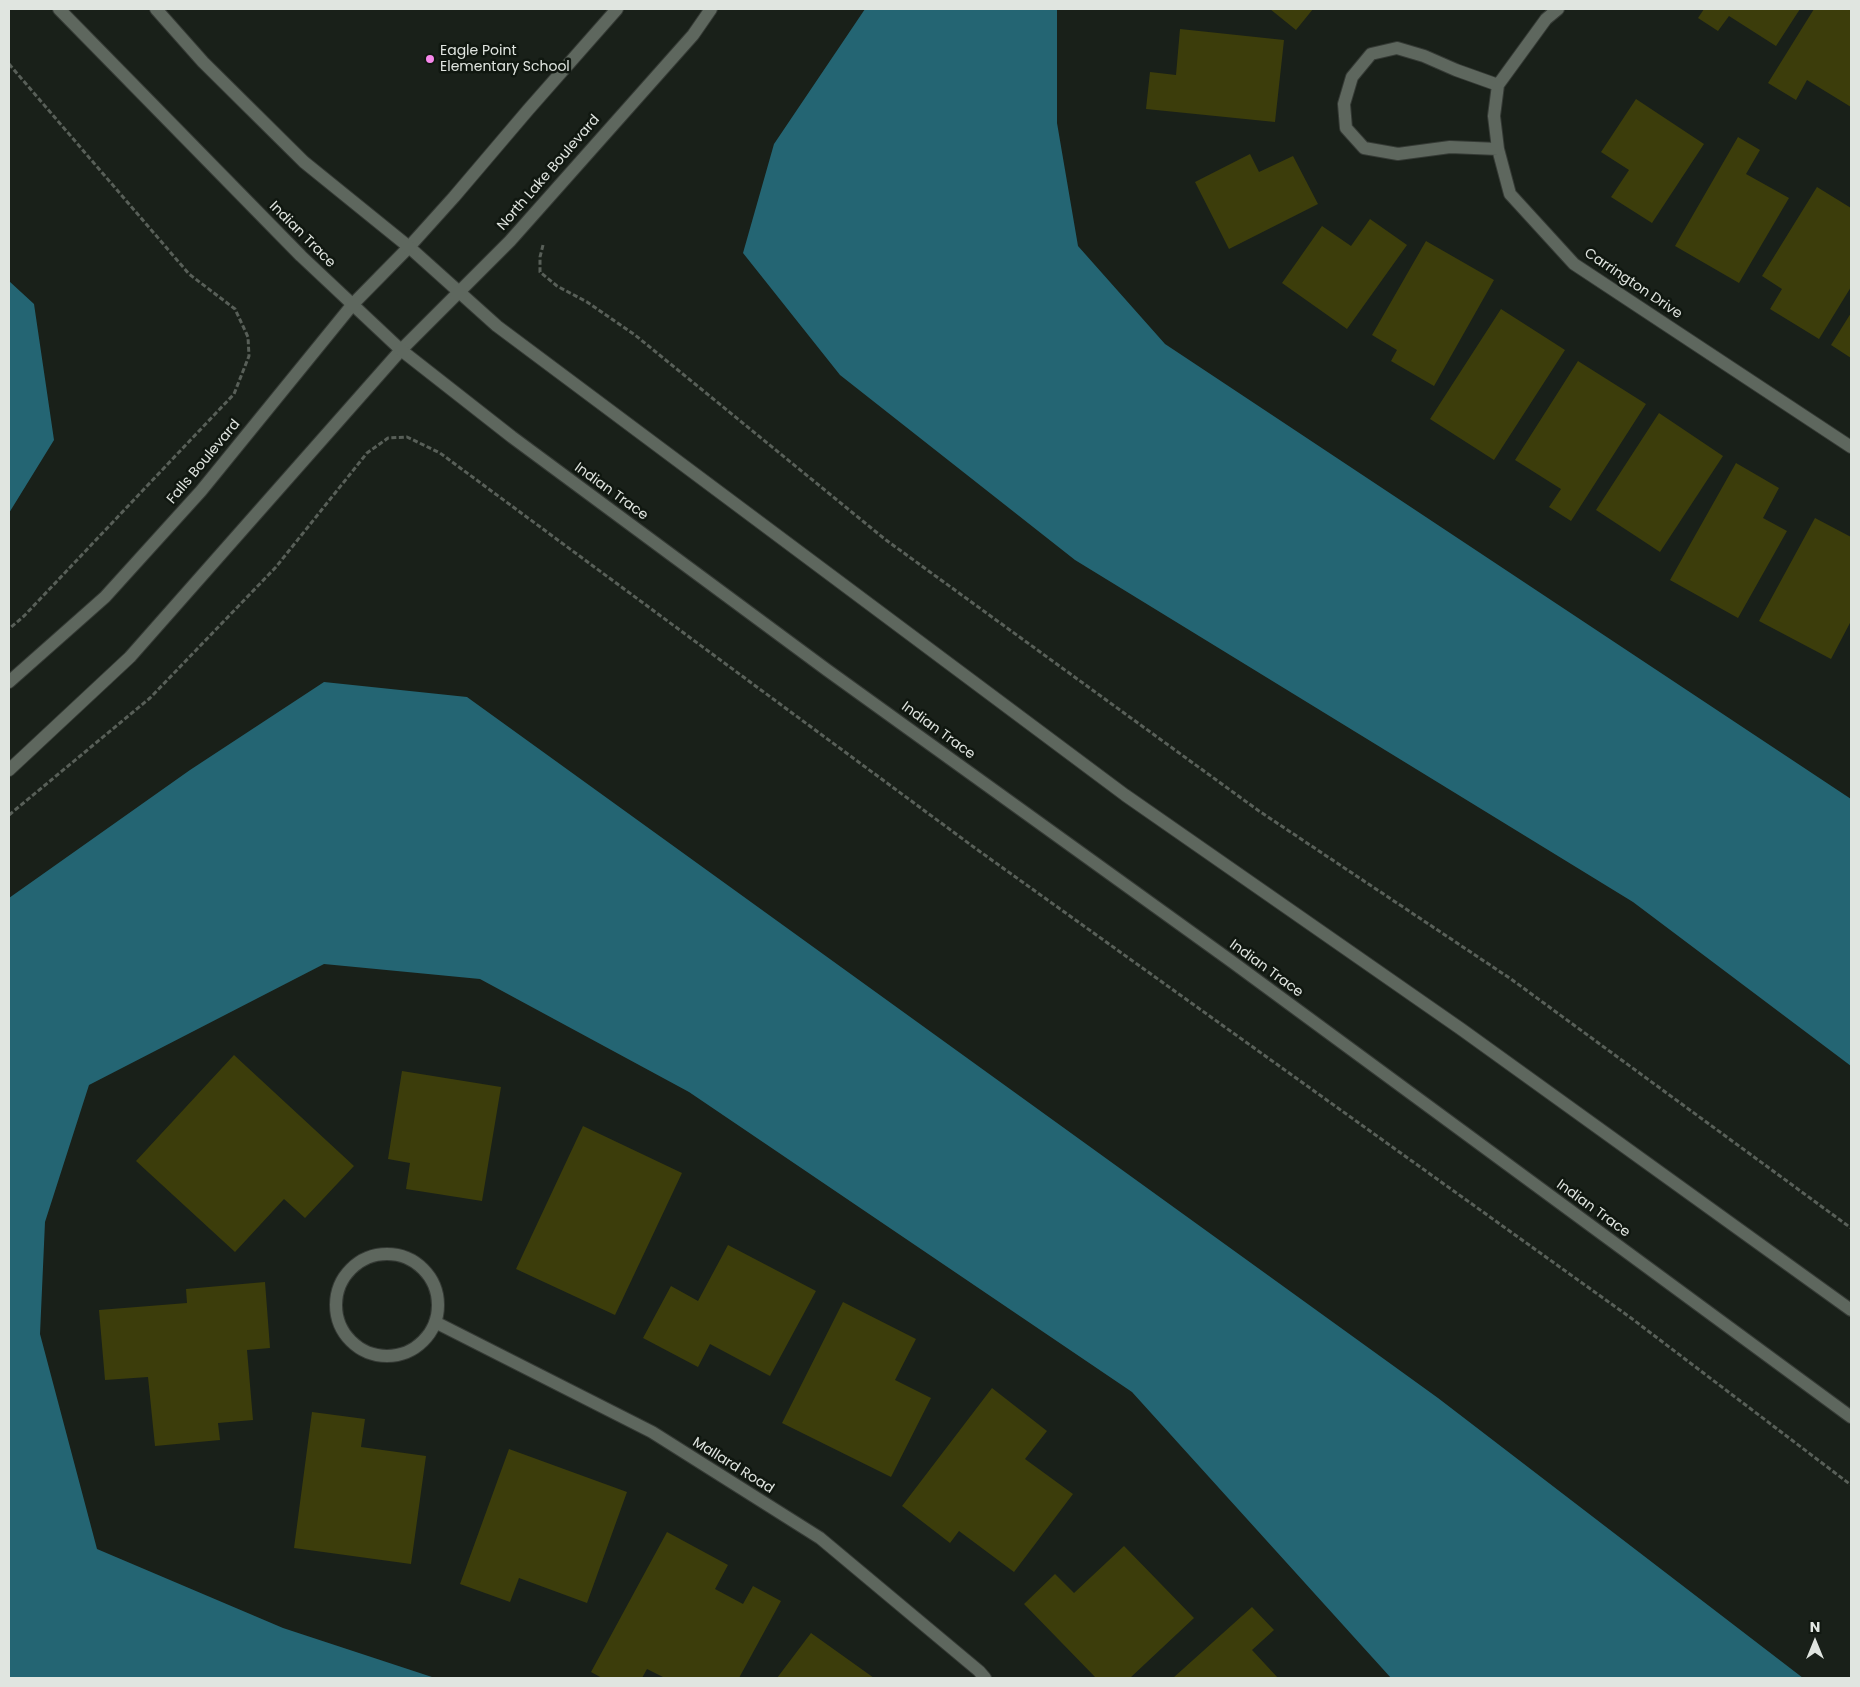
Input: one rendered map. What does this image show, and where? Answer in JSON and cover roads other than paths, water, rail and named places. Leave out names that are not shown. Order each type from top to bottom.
[{"type":"main road","name":"Indian Trace","points":[[59,9],[301,256],[401,350],[512,438],[1851,1417]]},
{"type":"main road","points":[[156,9],[203,62],[304,162],[409,247],[505,332],[1126,795],[1460,1029],[1851,1310]]},
{"type":"main road","points":[[409,247],[617,9]]},
{"type":"main road","name":"North Lake Boulevard","points":[[401,350],[510,241],[692,35],[711,9]]},
{"type":"main road","name":"Carrington Drive","points":[[1558,9],[1546,19],[1498,85],[1494,116],[1498,149],[1510,194],[1574,264],[1851,447]]},
{"type":"main road","points":[[1498,85],[1424,56],[1397,48],[1371,54],[1352,77],[1344,104],[1346,128],[1364,148],[1398,154],[1450,147],[1498,149]]},
{"type":"main road","name":"Falls Boulevard","points":[[9,682],[105,597],[200,491],[353,304],[409,247]]},
{"type":"main road","points":[[9,770],[130,657],[401,350]]},
{"type":"main road","points":[[390,1254],[405,1257],[419,1265],[430,1277],[436,1291],[438,1307],[435,1322],[426,1338],[412,1349],[396,1356],[378,1355],[362,1349],[348,1338],[339,1322],[336,1305],[339,1288],[347,1274],[359,1263],[374,1256],[390,1254]]},
{"type":"main road","name":"Mallard Road","points":[[435,1322],[652,1432],[820,1538],[985,1678]]},
{"type":"water","points":[[865,9],[1057,9],[1057,123],[1078,246],[1165,344],[1851,799],[1851,1066],[1633,902],[1075,560],[840,375],[743,253],[774,144]]},
{"type":"water","points":[[9,281],[34,304],[54,440],[9,513]]},
{"type":"water","points":[[324,682],[467,697],[1438,1398],[1803,1678],[1391,1678],[1132,1392],[689,1092],[480,979],[324,964],[89,1085],[45,1222],[40,1334],[97,1549],[283,1628],[435,1678],[9,1678],[9,898],[190,770]]},
{"type":"place","name":"Eagle Point Elementary School","points":[[430,59]]}]
